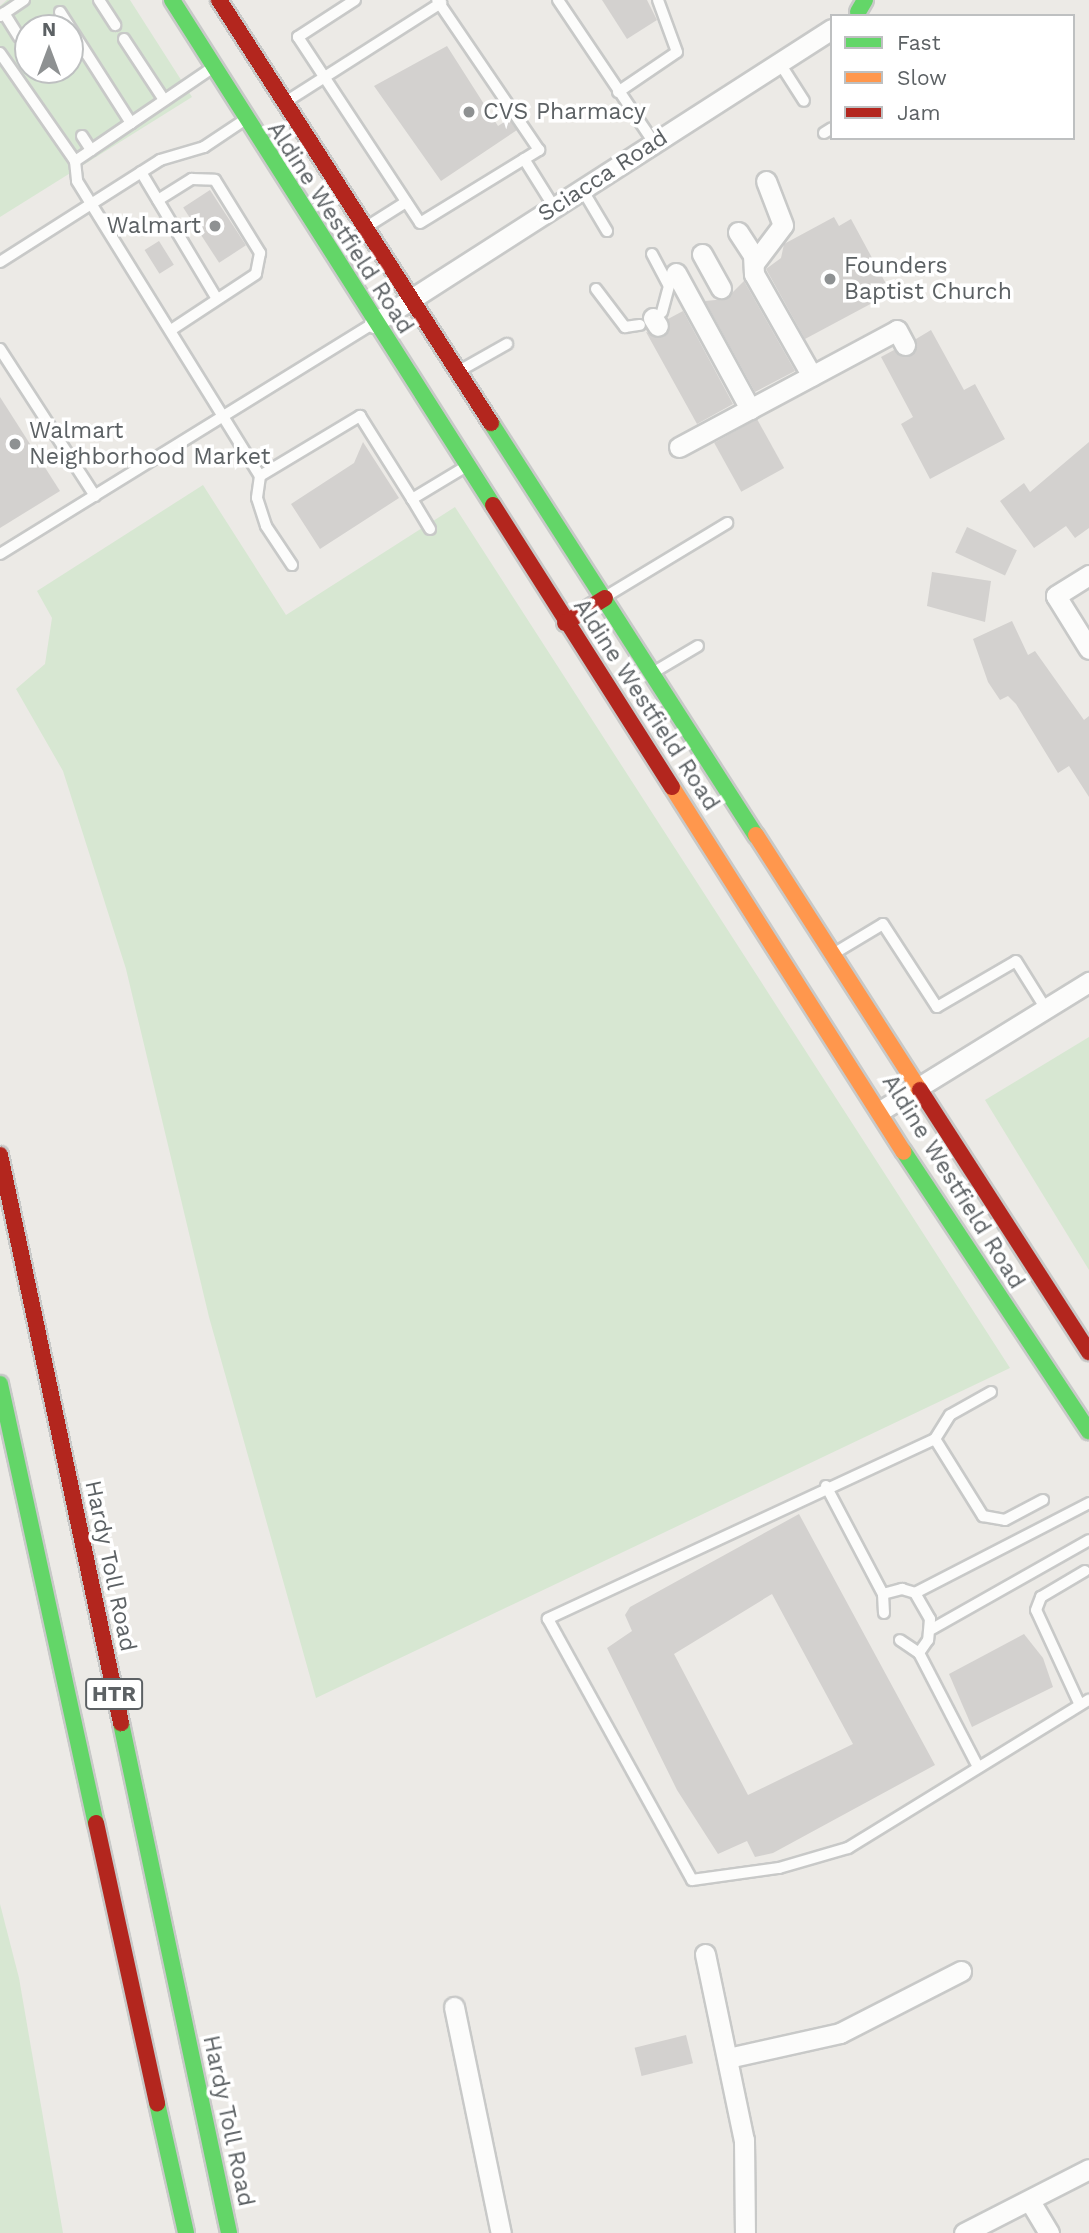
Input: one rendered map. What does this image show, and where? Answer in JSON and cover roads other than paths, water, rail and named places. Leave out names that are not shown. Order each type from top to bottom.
[{"type":"main road","name":"Aldine Westfield Road","points":[[172,0],[243,121],[1089,1431]]},
{"type":"main road","name":"Aldine Westfield Road","points":[[219,0],[414,297],[1089,1352]]},
{"type":"main road","points":[[225,0],[232,22]]},
{"type":"main road","points":[[565,623],[605,598]]},
{"type":"main road","name":"Hardy Toll Road","points":[[0,1155],[229,2233]]},
{"type":"main road","name":"HTR","points":[[0,1384],[186,2233]]},
{"type":"street","points":[[858,9],[877,0]]},
{"type":"street","name":"Sciacca Road","points":[[374,323],[830,30]]},
{"type":"street","points":[[766,181],[783,225],[755,262],[754,274],[812,376]]},
{"type":"street","points":[[738,232],[755,262]]},
{"type":"street","points":[[691,298],[723,289],[702,254]]},
{"type":"street","points":[[676,273],[750,409]]},
{"type":"street","points":[[678,447],[897,330],[905,345]]},
{"type":"street","points":[[1089,575],[1056,596],[1089,649]]},
{"type":"street","points":[[880,1111],[1089,982]]},
{"type":"street","points":[[705,1954],[744,2140],[745,2233]]},
{"type":"street","points":[[728,2058],[840,2033],[961,1971]]},
{"type":"street","points":[[454,2007],[501,2233]]},
{"type":"street","points":[[964,2233],[1031,2203],[1089,2169]]},
{"type":"street","points":[[1031,2203],[1049,2233]]},
{"type":"lane","points":[[14,31],[2,15],[24,0]]},
{"type":"lane","points":[[99,0],[115,25]]},
{"type":"lane","points":[[287,101],[325,77],[439,2],[539,150],[420,223],[407,202],[325,77],[298,37],[355,0]]},
{"type":"lane","points":[[558,0],[654,143]]},
{"type":"lane","points":[[618,92],[677,52],[658,0]]},
{"type":"lane","points":[[61,12],[131,123]]},
{"type":"lane","points":[[124,39],[164,100]]},
{"type":"lane","points":[[0,53],[75,161],[77,181],[90,204],[226,416],[260,476],[257,498],[266,526],[292,565]]},
{"type":"lane","points":[[779,62],[804,101]]},
{"type":"lane","points":[[75,161],[212,68]]},
{"type":"lane","points":[[0,262],[172,153],[204,147],[243,121]]},
{"type":"lane","points":[[82,136],[91,150]]},
{"type":"lane","points":[[524,159],[554,207]]},
{"type":"lane","points":[[141,172],[217,299]]},
{"type":"lane","points":[[158,200],[192,179],[215,180],[260,253],[256,274],[171,330]]},
{"type":"lane","points":[[582,189],[607,231]]},
{"type":"lane","points":[[368,226],[407,202]]},
{"type":"lane","points":[[596,289],[617,320],[653,320],[669,286],[652,254]]},
{"type":"lane","points":[[0,554],[374,323]]},
{"type":"lane","points":[[461,371],[507,344]]},
{"type":"lane","points":[[0,349],[95,496]]},
{"type":"lane","points":[[260,476],[360,416],[430,529]]},
{"type":"lane","points":[[412,499],[465,466]]},
{"type":"lane","points":[[605,598],[727,523]]},
{"type":"lane","points":[[654,672],[698,646]]},
{"type":"lane","points":[[832,954],[883,924],[937,1007],[1016,961],[1046,1009]]},
{"type":"lane","points":[[991,1392],[950,1415],[935,1439],[826,1486],[548,1619],[692,1880],[779,1868],[839,1852],[1084,1702],[1036,1610],[1041,1597],[1085,1570]]},
{"type":"lane","points":[[935,1439],[983,1516],[1005,1520],[1042,1500]]},
{"type":"lane","points":[[826,1486],[883,1594],[884,1613]]},
{"type":"lane","points":[[883,1594],[915,1593],[1089,1503]]},
{"type":"lane","points":[[919,1653],[932,1629],[1089,1540]]},
{"type":"lane","points":[[915,1593],[932,1629]]},
{"type":"lane","points":[[900,1640],[919,1653],[978,1767]]},
{"type":"place","name":"CVS Pharmacy","points":[[469,112]]},
{"type":"place","name":"Walmart","points":[[215,226]]},
{"type":"place","name":"Founders Baptist Church","points":[[830,279]]},
{"type":"place","name":"Walmart Neighborhood Market","points":[[15,444]]}]
